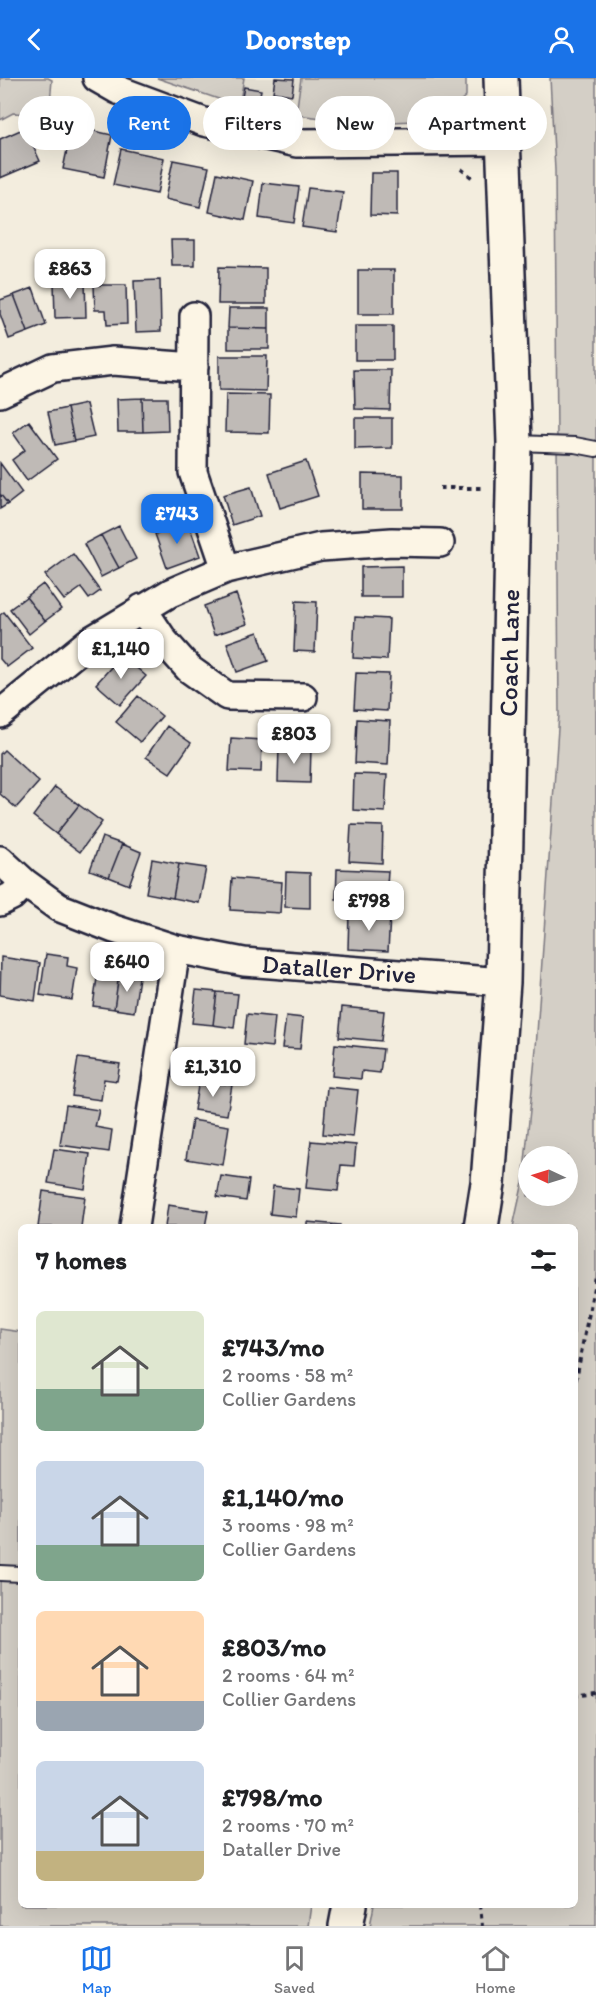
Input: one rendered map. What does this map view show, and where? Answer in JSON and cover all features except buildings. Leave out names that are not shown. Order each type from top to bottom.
[{"type":"street","points":[[97,78],[118,90],[204,122],[297,143],[407,142]]},
{"type":"street","name":"Coach Lane","points":[[501,78],[502,96]]},
{"type":"street","name":"Coach Lane","points":[[481,1224],[488,1182],[503,982],[514,443],[505,150]]},
{"type":"street","points":[[194,316],[193,471],[226,569]]},
{"type":"street","points":[[0,393],[53,369],[103,362],[194,367]]},
{"type":"street","points":[[0,714],[90,641],[170,593],[226,569],[321,547],[392,542],[440,543]]},
{"type":"street","points":[[142,608],[164,641],[189,669],[228,696],[303,697]]},
{"type":"street","name":"Dataller Drive","points":[[0,860],[25,883],[58,907],[114,929],[176,949],[244,962],[503,982]]},
{"type":"street","points":[[0,902],[12,896],[25,883]]},
{"type":"street","points":[[134,1224],[176,949]]},
{"type":"street","points":[[346,1926],[349,1908]]},
{"type":"lane","points":[[514,443],[575,445],[596,449]]},
{"type":"lane","points":[[0,1573],[18,1574]]},
{"type":"path","points":[[440,489],[513,489]]},
{"type":"path","points":[[578,1369],[596,1277]]},
{"type":"path","points":[[578,1695],[596,1693]]},
{"type":"path","points":[[480,1908],[482,1926]]},
{"type":"shaded area","points":[[0,78],[48,78],[52,80],[51,96],[18,96],[18,113],[13,113],[0,120]]},
{"type":"shaded area","points":[[157,78],[244,78],[241,96],[210,96]]},
{"type":"shaded area","points":[[244,78],[301,78],[299,96],[241,96]]},
{"type":"shaded area","points":[[301,78],[466,78],[466,96],[407,96],[407,121],[395,122],[395,96],[315,96],[315,117],[303,116],[303,96],[299,96]]},
{"type":"shaded area","points":[[550,78],[596,78],[596,1926],[370,1926],[373,1908],[578,1908],[578,1224],[514,1224],[518,1204],[578,1206],[578,1146],[526,1146],[536,1048],[559,714],[555,170]]},
{"type":"shaded area","points":[[0,1329],[18,1332],[18,1908],[311,1908],[308,1926],[0,1926]]}]
